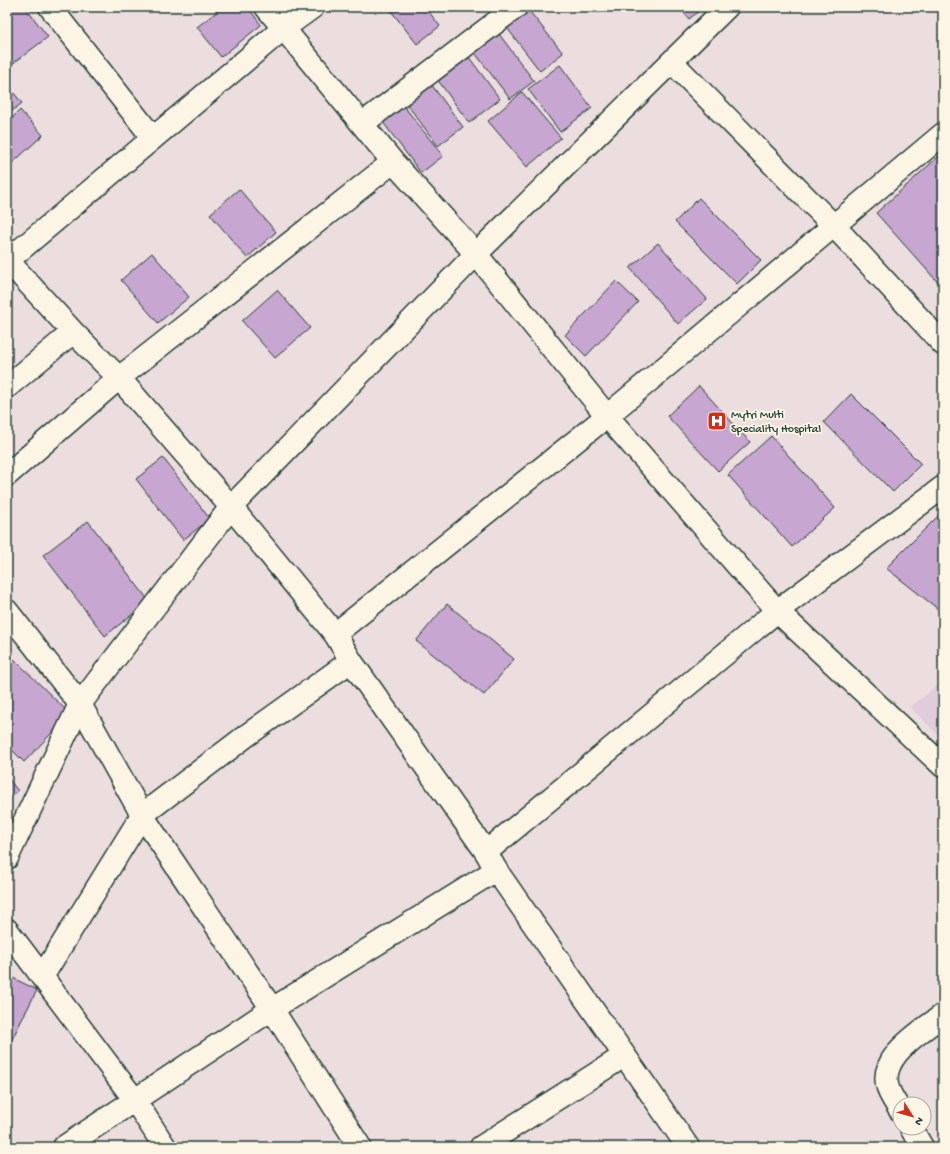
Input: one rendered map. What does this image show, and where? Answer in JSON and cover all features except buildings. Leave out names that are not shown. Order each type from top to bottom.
[{"type":"street","points":[[50,7],[153,138]]},
{"type":"street","points":[[266,7],[393,162],[476,254],[608,416],[777,611],[943,766]]},
{"type":"street","points":[[313,7],[284,28],[7,260],[73,332],[119,378],[231,507],[334,634],[351,661],[688,1147]]},
{"type":"street","points":[[362,124],[516,7]]},
{"type":"street","points":[[7,858],[80,704],[231,507],[476,254],[727,7]]},
{"type":"street","points":[[672,62],[835,227],[943,344]]},
{"type":"street","points":[[334,634],[608,416],[835,227],[943,134]]},
{"type":"street","points":[[7,475],[105,392],[119,378],[393,162]]},
{"type":"street","points":[[7,387],[73,332]]},
{"type":"street","points":[[64,1147],[491,861],[777,611],[943,487]]},
{"type":"street","points":[[7,611],[80,704],[142,815],[272,1009],[360,1147]]},
{"type":"street","points":[[42,977],[142,815],[246,736],[351,661]]},
{"type":"street","points":[[7,930],[134,1099],[165,1147]]},
{"type":"street","points":[[892,1097],[888,1090],[886,1078],[889,1064],[898,1050],[943,1015]]},
{"type":"street","points":[[481,1147],[624,1056]]},
{"type":"street","points":[[916,1136],[922,1147]]},
{"type":"shaded area","points":[[943,681],[943,740],[910,707]]},
{"type":"place","name":"Mytri Multi Speciality Hospital","points":[[717,421]]}]
